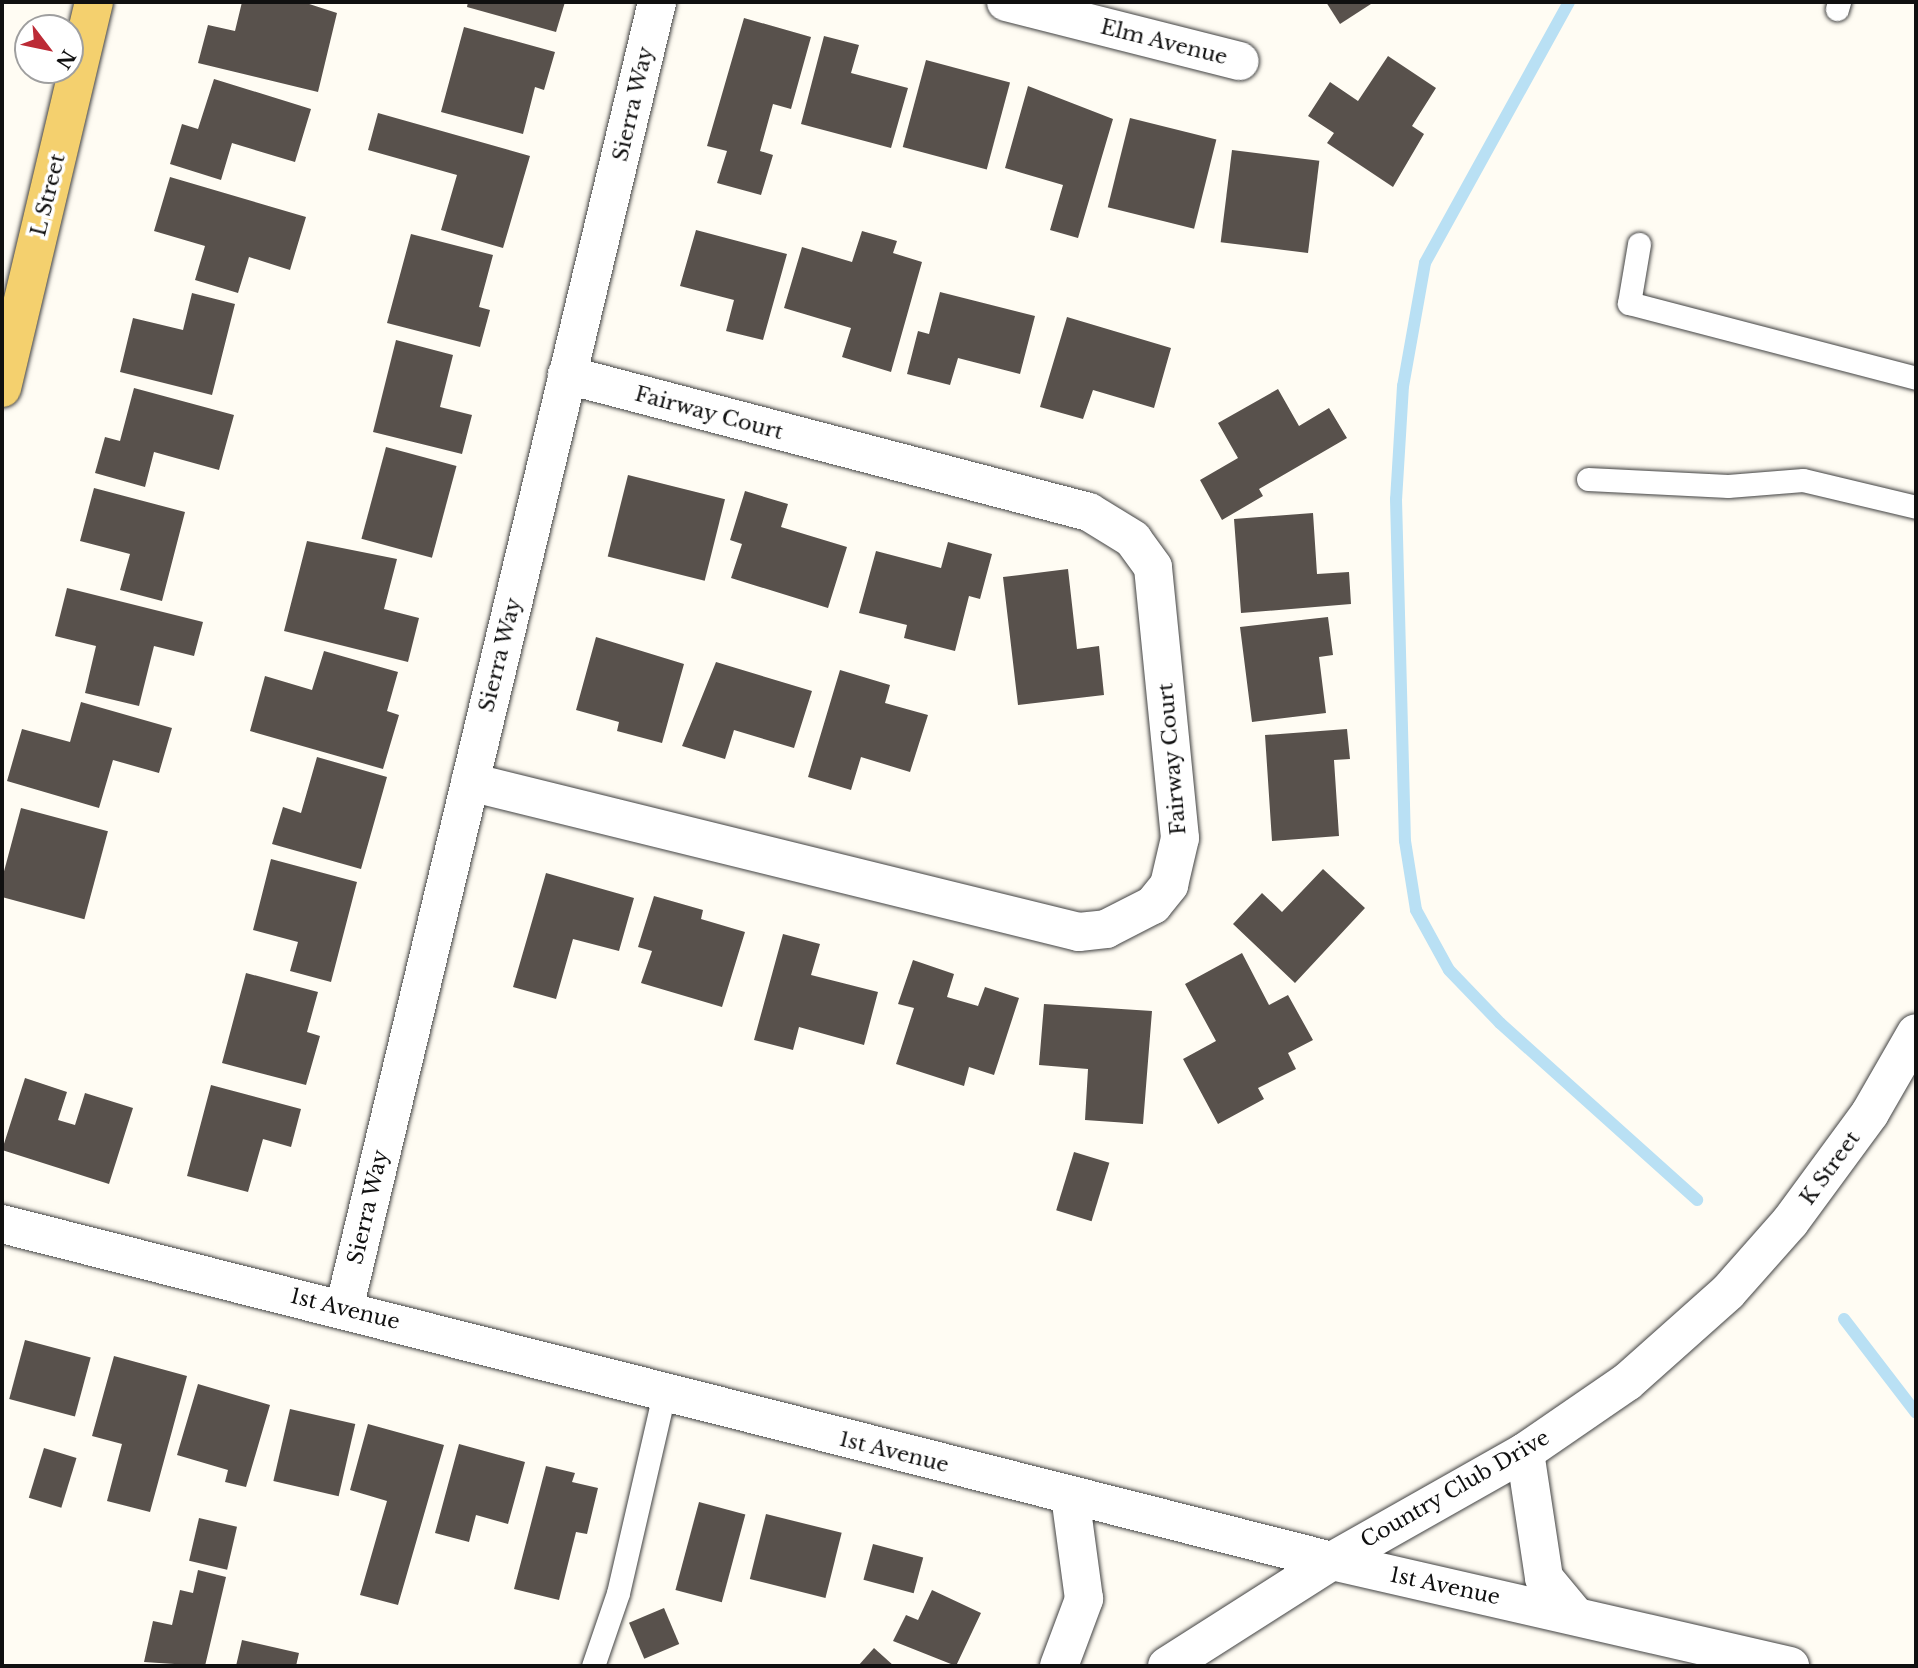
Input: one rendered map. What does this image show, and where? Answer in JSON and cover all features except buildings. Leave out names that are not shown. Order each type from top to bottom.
[{"type":"main road","name":"L Street","points":[[2,388],[94,2]]},
{"type":"street","name":"Sierra Way","points":[[344,1309],[657,2]]},
{"type":"street","name":"Elm Avenue","points":[[1006,2],[1240,61]]},
{"type":"street","name":"Fairway Court","points":[[470,782],[1079,932],[1106,929],[1153,905],[1169,885],[1178,850],[1153,567],[1133,539],[1089,512],[567,375]]},
{"type":"street","name":"K Street","points":[[1728,1292],[1829,1171],[1916,1033]]},
{"type":"street","name":"1st Avenue","points":[[2,1224],[665,1390],[1332,1562],[1574,1614],[1790,1666]]},
{"type":"street","name":"Country Club Drive","points":[[1167,1666],[1332,1562],[1525,1452],[1627,1382],[1728,1292]]},
{"type":"street","points":[[1525,1452],[1544,1578],[1574,1614]]},
{"type":"street","points":[[1059,1666],[1084,1599],[1070,1496]]},
{"type":"lane","points":[[1639,244],[1629,303],[1916,378]]},
{"type":"lane","points":[[1588,479],[1728,485],[1803,480],[1916,507]]},
{"type":"lane","points":[[593,1666],[618,1593],[665,1390]]},
{"type":"waterway","points":[[1569,2],[1425,263],[1403,386],[1396,499],[1405,841],[1416,910],[1449,970],[1500,1023],[1697,1200]]},
{"type":"waterway","points":[[1844,1319],[1916,1413]]}]
